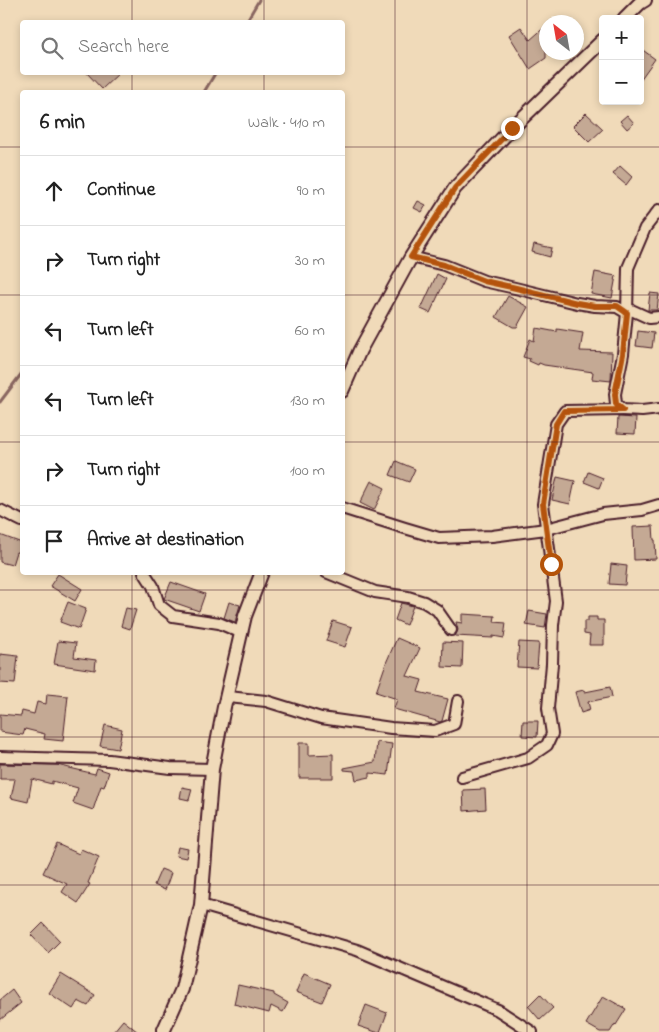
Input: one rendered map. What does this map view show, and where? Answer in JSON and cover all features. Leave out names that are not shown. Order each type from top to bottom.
[{"type":"street","points":[[628,15],[645,0]]},
{"type":"street","points":[[345,384],[360,350],[411,257],[455,188],[512,128],[599,44]]},
{"type":"street","points":[[623,410],[616,404],[615,394],[623,354],[628,268],[644,228],[659,210]]},
{"type":"street","points":[[411,257],[444,265],[484,281],[577,303],[595,306],[617,306],[649,318],[659,317]]},
{"type":"street","points":[[462,777],[528,758],[546,745],[552,734],[548,708],[556,601],[543,504],[556,424],[564,411],[623,410],[642,412],[659,409]]},
{"type":"street","points":[[345,509],[439,538],[492,536],[546,529],[603,514],[642,510],[659,505]]},
{"type":"street","points":[[0,510],[20,519]]},
{"type":"street","points":[[146,575],[159,605],[173,616],[219,624],[242,633]]},
{"type":"street","points":[[163,1032],[182,989],[201,905],[212,769],[245,616],[261,575]]},
{"type":"street","points":[[333,575],[375,592],[408,597],[424,602],[437,610],[451,630]]},
{"type":"street","points":[[228,697],[266,701],[321,718],[391,728],[435,731],[454,724],[458,702]]},
{"type":"street","points":[[0,757],[109,760],[170,768],[212,769]]},
{"type":"street","points":[[201,905],[357,950],[498,1010],[532,1032]]},
{"type":"building","points":[[521,27],[530,40],[539,32],[539,60],[543,60],[530,69],[509,35]]},
{"type":"building","points":[[644,51],[655,59],[644,74]]},
{"type":"building","points":[[89,75],[117,75],[102,89]]},
{"type":"building","points":[[586,113],[603,129],[589,142],[573,126]]},
{"type":"building","points":[[627,115],[634,123],[627,129],[620,121]]},
{"type":"building","points":[[620,166],[632,177],[626,185],[613,174]]},
{"type":"building","points":[[418,201],[426,205],[422,212],[414,208]]},
{"type":"building","points":[[534,244],[552,248],[550,257],[532,252]]},
{"type":"building","points":[[595,272],[616,276],[612,298],[591,294]]},
{"type":"building","points":[[437,274],[446,279],[430,313],[421,309]]},
{"type":"building","points":[[650,293],[659,294],[657,310],[648,310]]},
{"type":"building","points":[[508,296],[528,307],[517,327],[513,327],[496,317]]},
{"type":"building","points":[[536,328],[557,332],[557,329],[583,333],[580,351],[612,352],[611,381],[592,379],[593,372],[539,363],[538,365],[529,361],[530,359],[523,357],[530,339],[534,341]]},
{"type":"building","points":[[638,331],[654,333],[652,348],[636,346]]},
{"type":"building","points":[[618,417],[636,418],[635,434],[617,433]]},
{"type":"building","points":[[396,461],[415,469],[409,482],[390,475]]},
{"type":"building","points":[[588,472],[603,478],[599,488],[584,482]]},
{"type":"building","points":[[557,477],[575,481],[570,504],[552,500]]},
{"type":"building","points":[[371,481],[385,488],[374,510],[360,503]]},
{"type":"building","points":[[653,526],[656,559],[634,560],[633,527]]},
{"type":"building","points":[[0,535],[20,542],[20,553],[16,552],[12,565],[0,562]]},
{"type":"building","points":[[611,564],[627,566],[625,585],[609,584]]},
{"type":"building","points":[[57,575],[60,575],[82,589],[75,601],[50,586]]},
{"type":"building","points":[[171,582],[205,594],[199,611],[164,599]]},
{"type":"building","points":[[68,602],[86,609],[79,629],[60,622]]},
{"type":"building","points":[[229,602],[240,605],[235,622],[224,618]]},
{"type":"building","points":[[401,603],[413,606],[406,625],[395,620]]},
{"type":"building","points":[[126,608],[136,610],[130,629],[121,626]]},
{"type":"building","points":[[529,611],[547,614],[545,628],[526,625]]},
{"type":"building","points":[[462,614],[495,616],[494,622],[506,623],[504,638],[493,636],[493,638],[455,636],[458,630],[456,622],[462,623]]},
{"type":"building","points":[[588,617],[597,617],[597,620],[604,620],[604,645],[589,645],[590,635],[584,634],[584,621],[588,621]]},
{"type":"building","points":[[333,621],[352,627],[345,647],[326,641]]},
{"type":"building","points":[[397,638],[420,648],[407,676],[422,680],[418,692],[448,699],[442,721],[394,709],[397,699],[376,692]]},
{"type":"building","points":[[58,641],[76,643],[74,657],[96,660],[95,670],[54,664]]},
{"type":"building","points":[[443,642],[463,643],[462,668],[442,667]]},
{"type":"building","points":[[519,642],[539,643],[537,668],[517,667]]},
{"type":"building","points":[[0,654],[18,656],[15,684],[0,683]]},
{"type":"building","points":[[610,687],[612,697],[588,702],[590,710],[581,713],[575,692]]},
{"type":"building","points":[[47,694],[68,696],[63,741],[44,739],[45,734],[25,729],[23,735],[0,732],[0,714],[21,716],[22,711],[34,714],[37,702],[46,704]]},
{"type":"building","points":[[523,721],[538,721],[537,737],[522,736]]},
{"type":"building","points":[[105,725],[122,729],[118,749],[100,746]]},
{"type":"building","points":[[377,742],[392,744],[388,775],[370,773],[370,777],[356,780],[354,771],[344,770],[344,768],[375,762]]},
{"type":"building","points":[[299,743],[309,743],[309,755],[333,754],[333,778],[299,778]]},
{"type":"building","points":[[0,764],[57,765],[95,774],[97,768],[109,772],[104,787],[101,786],[93,810],[73,803],[78,788],[52,781],[52,784],[32,779],[28,802],[11,798],[15,779],[0,779]]},
{"type":"building","points":[[182,787],[192,789],[189,800],[180,798]]},
{"type":"building","points":[[485,789],[486,809],[464,811],[463,790]]},
{"type":"building","points":[[57,844],[79,854],[81,849],[99,857],[88,883],[90,884],[78,903],[62,892],[67,884],[43,873]]},
{"type":"building","points":[[178,847],[188,849],[186,858],[176,856]]},
{"type":"building","points":[[161,869],[171,873],[165,890],[154,885]]},
{"type":"building","points":[[43,923],[60,941],[48,953],[31,935]]},
{"type":"building","points":[[304,973],[330,984],[322,1002],[296,992]]},
{"type":"building","points":[[61,974],[95,995],[88,1006],[78,1001],[73,1009],[49,993]]},
{"type":"building","points":[[238,985],[274,993],[274,995],[288,1003],[283,1012],[271,1006],[269,1013],[234,1004]]},
{"type":"building","points":[[12,990],[21,1003],[0,1020],[0,1000]]},
{"type":"building","points":[[540,994],[553,1008],[540,1020],[528,1006]]},
{"type":"building","points":[[603,996],[626,1009],[610,1032],[600,1032],[586,1024]]},
{"type":"building","points":[[366,1005],[387,1013],[380,1032],[358,1026]]},
{"type":"building","points":[[123,1020],[138,1032],[113,1032]]},
{"type":"waterway","points":[[247,20],[259,0]]},
{"type":"waterway","points":[[205,90],[214,75]]},
{"type":"waterway","points":[[0,402],[20,376]]},
{"type":"route","points":[[512,128],[455,188],[411,257],[444,265],[484,281],[577,303],[595,306],[617,306],[627,313],[620,375],[615,394],[616,404],[623,410],[564,411],[556,424],[543,504],[551,564]]}]
